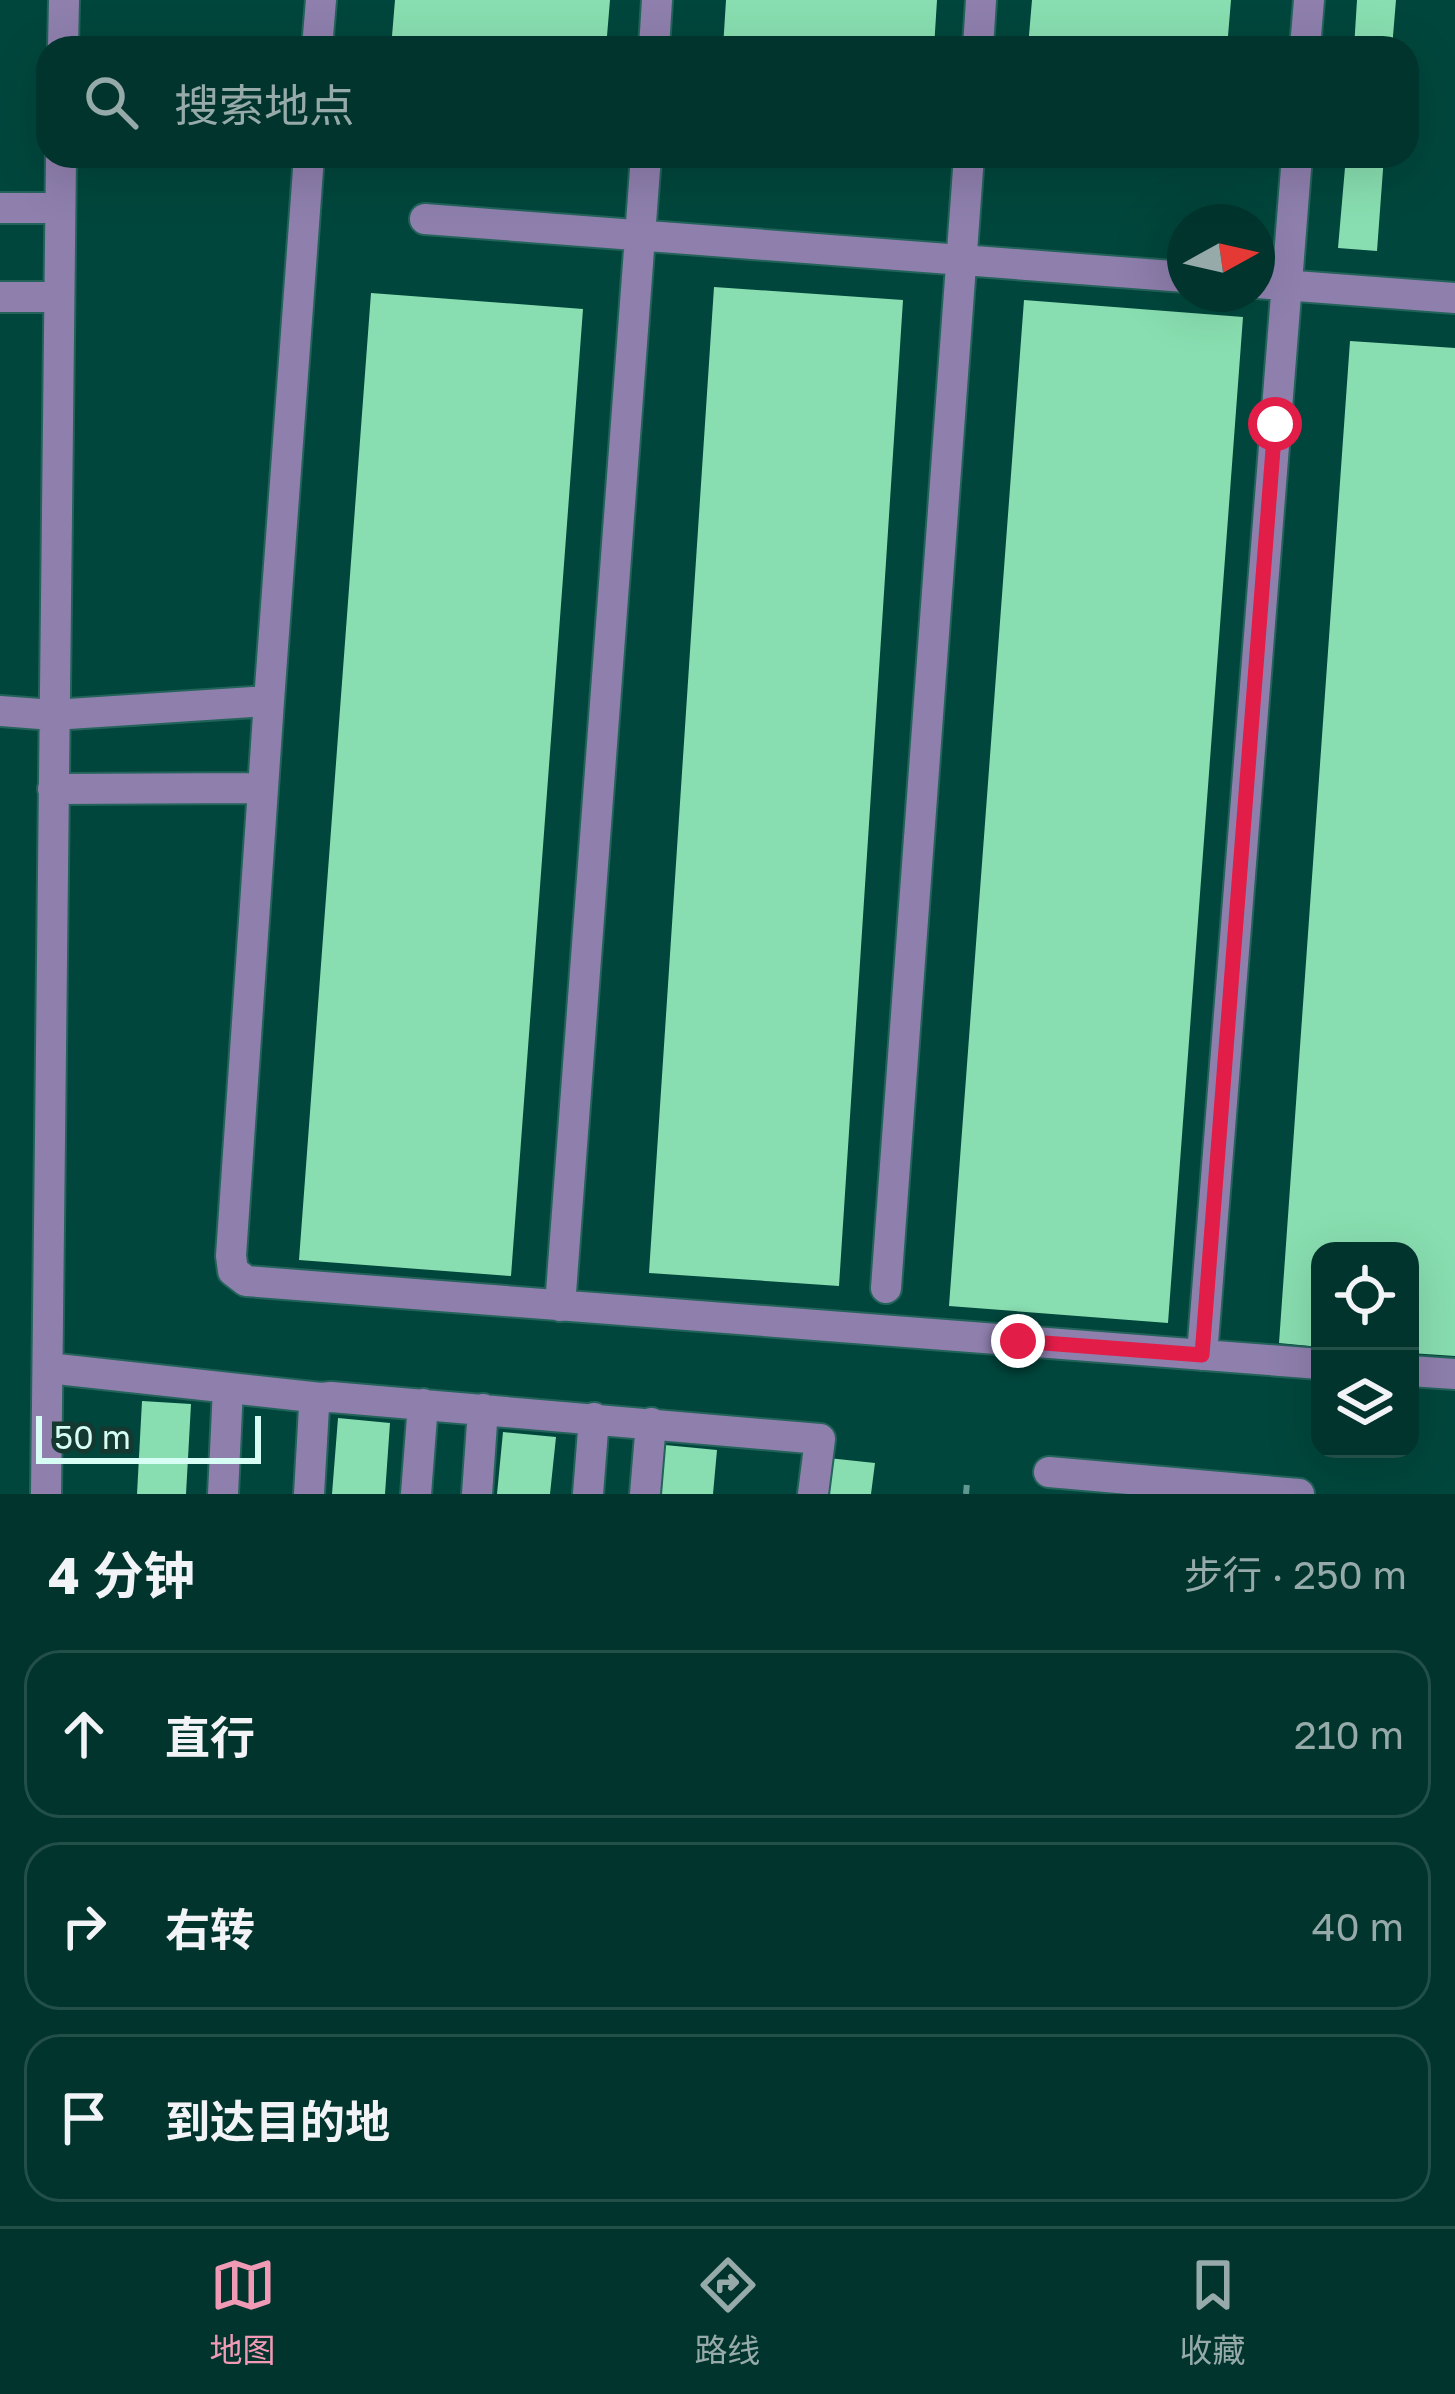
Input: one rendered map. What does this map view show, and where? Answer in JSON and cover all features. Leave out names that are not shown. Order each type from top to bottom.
[{"type":"street","points":[[63,36],[64,0]]},
{"type":"street","points":[[318,36],[321,0]]},
{"type":"street","points":[[655,36],[657,0]]},
{"type":"street","points":[[979,36],[981,0]]},
{"type":"street","points":[[1306,36],[1309,0]]},
{"type":"street","points":[[46,1494],[61,168]]},
{"type":"street","points":[[308,168],[233,1270],[246,1280],[269,1284],[1311,1363]]},
{"type":"street","points":[[560,1306],[645,168]]},
{"type":"street","points":[[886,1288],[969,168]]},
{"type":"street","points":[[1275,269],[1295,168]]},
{"type":"street","points":[[0,208],[60,208]]},
{"type":"street","points":[[425,219],[1167,276]]},
{"type":"street","points":[[1275,284],[1455,298]]},
{"type":"street","points":[[0,297],[59,297]]},
{"type":"street","points":[[1202,1355],[1270,312]]},
{"type":"street","points":[[0,711],[53,715],[269,701]]},
{"type":"street","points":[[53,789],[263,788]]},
{"type":"street","points":[[48,1368],[321,1398],[820,1439],[813,1494]]},
{"type":"street","points":[[1419,1372],[1455,1374]]},
{"type":"street","points":[[223,1494],[228,1388]]},
{"type":"street","points":[[309,1494],[314,1407],[321,1398]]},
{"type":"street","points":[[416,1494],[423,1404]]},
{"type":"street","points":[[477,1494],[483,1409]]},
{"type":"street","points":[[588,1494],[594,1418]]},
{"type":"street","points":[[645,1494],[651,1423]]},
{"type":"street","points":[[1049,1472],[1168,1488],[1299,1494]]},
{"type":"path","points":[[966,1494],[967,1483]]},
{"type":"building","points":[[395,0],[610,0],[607,36],[392,36]]},
{"type":"building","points":[[726,0],[937,0],[935,36],[724,36]]},
{"type":"building","points":[[1032,0],[1231,0],[1228,36],[1029,36]]},
{"type":"building","points":[[1357,0],[1396,0],[1393,36],[1355,36]]},
{"type":"building","points":[[1345,168],[1383,168],[1377,251],[1338,248]]},
{"type":"building","points":[[714,287],[903,300],[839,1286],[649,1273]]},
{"type":"building","points":[[371,293],[583,309],[511,1276],[299,1260]]},
{"type":"building","points":[[1024,300],[1243,317],[1168,1323],[949,1306]]},
{"type":"building","points":[[1350,341],[1455,348],[1455,1356],[1419,1354],[1419,1242],[1311,1242],[1311,1346],[1279,1343]]},
{"type":"building","points":[[142,1401],[191,1404],[186,1494],[137,1494]]},
{"type":"building","points":[[338,1418],[390,1423],[385,1494],[332,1494]]},
{"type":"building","points":[[503,1432],[556,1437],[550,1494],[497,1494]]},
{"type":"building","points":[[665,1445],[717,1450],[713,1494],[660,1494]]},
{"type":"building","points":[[828,1458],[875,1463],[871,1494],[824,1494]]},
{"type":"route","points":[[1018,1341],[1202,1355],[1275,424]]}]
